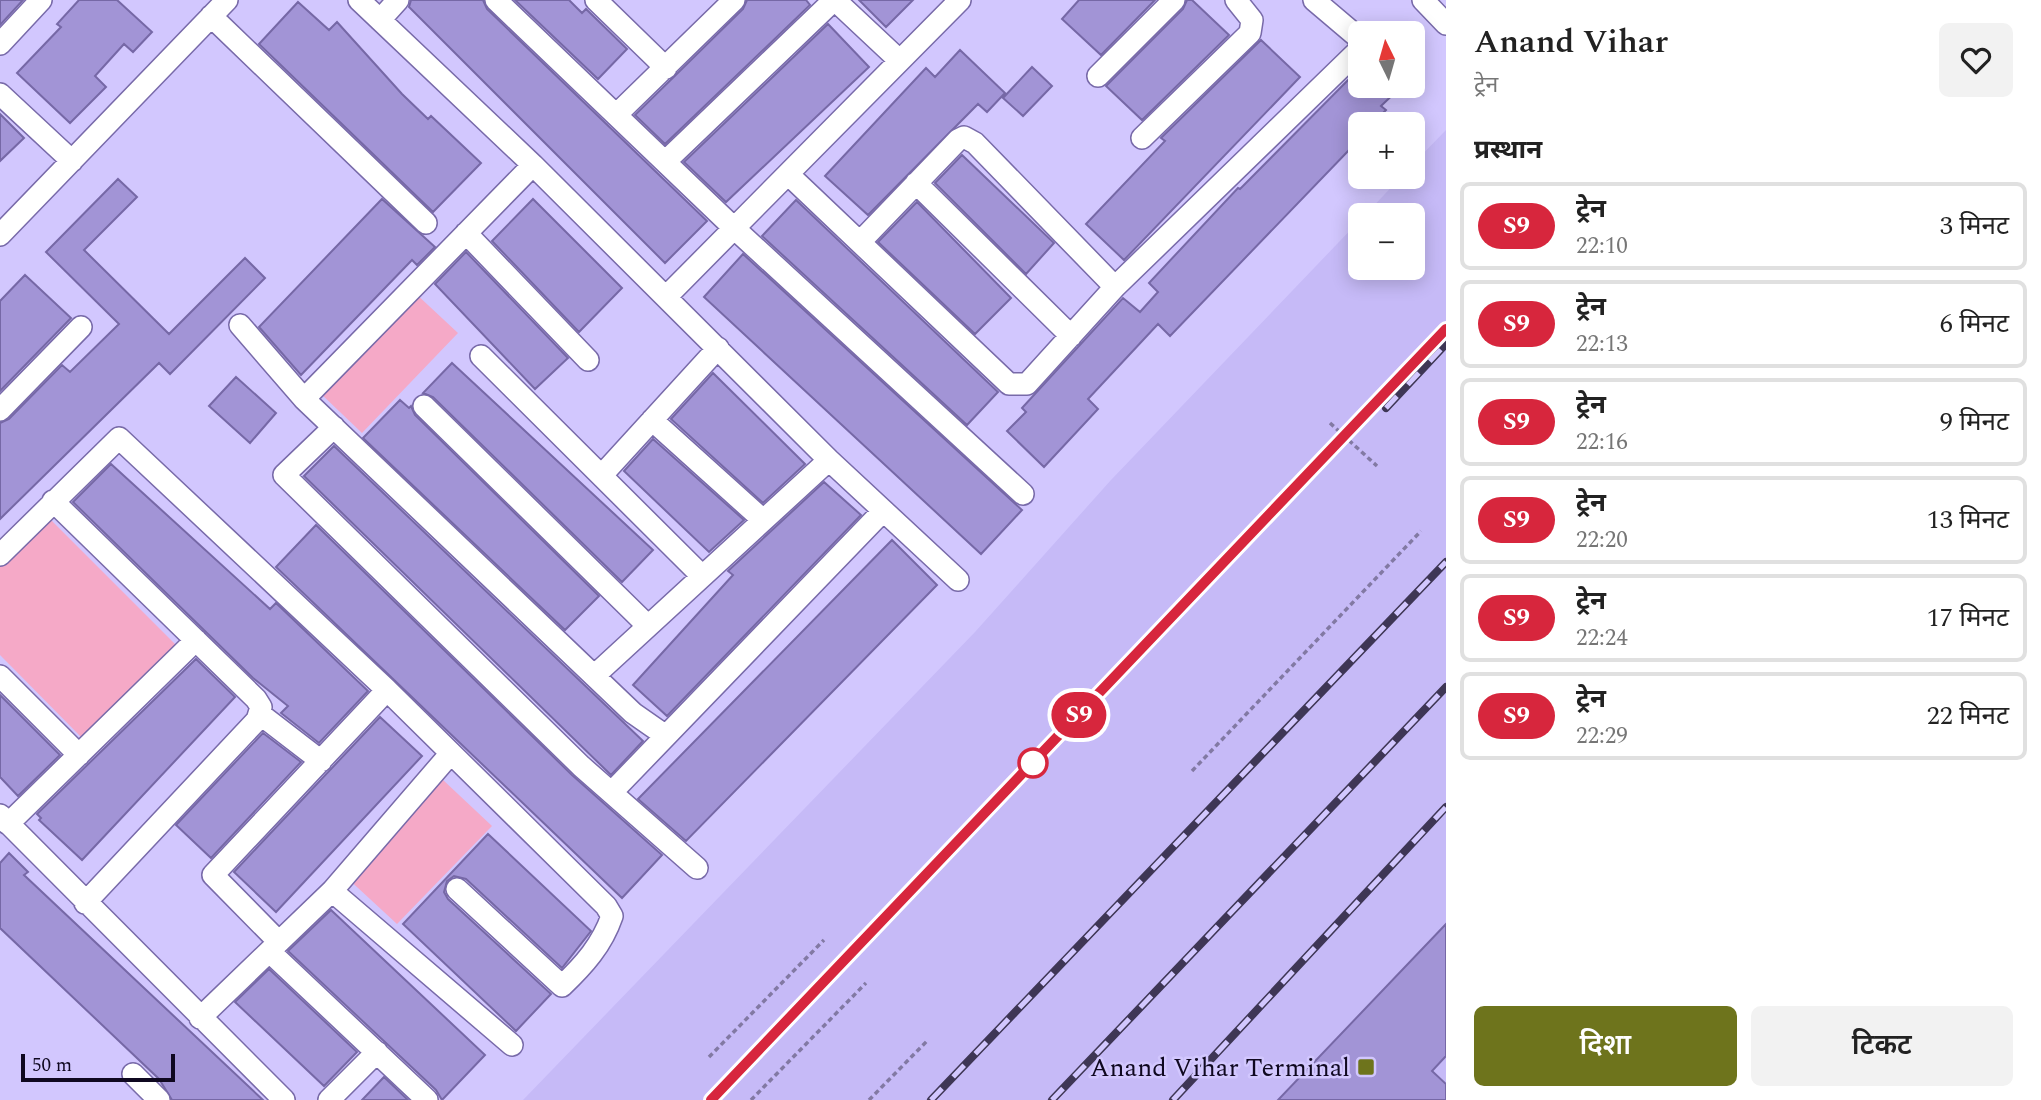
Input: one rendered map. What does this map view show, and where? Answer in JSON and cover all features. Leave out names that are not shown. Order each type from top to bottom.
[{"type":"street","points":[[0,44],[41,0]]},
{"type":"street","points":[[4,224],[72,162],[227,0]]},
{"type":"street","points":[[359,0],[667,296],[829,460],[958,580]]},
{"type":"street","points":[[380,20],[398,0]]},
{"type":"street","points":[[496,0],[667,160],[735,229],[1023,494]]},
{"type":"street","points":[[596,0],[666,68]]},
{"type":"street","points":[[616,114],[734,0]]},
{"type":"street","points":[[667,160],[835,0],[899,60]]},
{"type":"street","points":[[1098,76],[1174,0]]},
{"type":"street","points":[[1142,138],[1250,33],[1252,20],[1236,0]]},
{"type":"street","points":[[1314,0],[1348,29]]},
{"type":"street","points":[[1423,0],[1446,24]]},
{"type":"street","points":[[667,296],[790,176],[956,2]]},
{"type":"street","points":[[211,16],[426,223]]},
{"type":"street","points":[[790,176],[1009,384],[1027,383],[1115,287],[1348,61]]},
{"type":"street","points":[[0,93],[72,162]]},
{"type":"street","points":[[860,242],[958,140],[969,139],[1115,287]]},
{"type":"street","points":[[304,399],[533,165]]},
{"type":"street","points":[[916,183],[1071,336]]},
{"type":"street","points":[[466,233],[588,360]]},
{"type":"street","points":[[240,325],[304,399],[633,713],[666,736]]},
{"type":"street","points":[[0,410],[80,327]]},
{"type":"street","points":[[602,475],[718,348]]},
{"type":"street","points":[[481,356],[702,576]]},
{"type":"street","points":[[424,406],[648,626]]},
{"type":"street","points":[[652,420],[763,520]]},
{"type":"street","points":[[334,427],[284,475],[580,766],[697,867]]},
{"type":"street","points":[[0,555],[119,438],[387,690],[606,906],[612,916],[605,937],[586,963],[562,986],[457,888]]},
{"type":"street","points":[[594,676],[829,460]]},
{"type":"street","points":[[53,501],[256,699],[260,714],[321,761]]},
{"type":"street","points":[[612,792],[883,511]]},
{"type":"street","points":[[196,640],[79,755],[4,820],[284,1100]]},
{"type":"street","points":[[0,676],[79,755]]},
{"type":"street","points":[[387,690],[213,875],[274,946],[427,1100]]},
{"type":"street","points":[[85,903],[260,714]]},
{"type":"street","points":[[200,1018],[332,891],[450,753]]},
{"type":"street","points":[[332,891],[512,1045]]},
{"type":"street","points":[[329,1100],[377,1052]]},
{"type":"street","points":[[133,1074],[159,1100]]},
{"type":"path","points":[[1330,423],[1377,466]]},
{"type":"path","points":[[1192,771],[1422,531]]},
{"type":"path","points":[[709,1057],[824,940]]},
{"type":"path","points":[[751,1100],[866,983]]},
{"type":"path","points":[[869,1100],[927,1041]]},
{"type":"shaded area","points":[[1446,130],[1446,1100],[523,1100],[975,632],[1111,480],[1348,233],[1348,280],[1425,280],[1425,203],[1376,203],[1390,189],[1425,189],[1425,152]]},
{"type":"shaded area","points":[[414,292],[458,333],[362,433],[319,392]]},
{"type":"shaded area","points":[[47,516],[179,648],[85,741],[0,655],[0,563]]},
{"type":"shaded area","points":[[442,779],[492,826],[397,924],[344,875]]},
{"type":"building","points":[[0,0],[23,0],[0,25]]},
{"type":"building","points":[[79,0],[117,0],[152,32],[133,52],[124,44],[95,76],[106,87],[70,123],[17,73],[61,27],[57,24]]},
{"type":"building","points":[[411,0],[483,0],[487,9],[707,221],[665,263],[409,7]]},
{"type":"building","points":[[515,0],[569,0],[582,13],[586,9],[627,49],[598,79]]},
{"type":"building","points":[[747,0],[806,0],[810,5],[665,144],[635,115],[743,9]]},
{"type":"building","points":[[859,0],[913,0],[886,27]]},
{"type":"building","points":[[1079,0],[1155,0],[1101,55],[1062,19]]},
{"type":"building","points":[[1187,0],[1192,0],[1229,35],[1142,120],[1106,86],[1183,9]]},
{"type":"building","points":[[298,2],[329,30],[337,22],[402,94],[428,119],[431,116],[481,163],[433,212],[259,44]]},
{"type":"building","points":[[828,24],[869,67],[726,202],[684,162]]},
{"type":"building","points":[[1261,40],[1300,77],[1124,260],[1086,224],[1165,141],[1161,138]]},
{"type":"building","points":[[960,50],[1005,93],[987,112],[978,104],[868,215],[825,176],[926,68],[935,77]]},
{"type":"building","points":[[1032,67],[1052,86],[1023,116],[1003,98]]},
{"type":"building","points":[[1348,80],[1348,98],[1389,98],[1381,106],[1386,110],[1384,112],[1348,112],[1348,151],[1170,336],[1158,324],[1088,399],[1098,409],[1044,467],[1007,431],[1026,412],[1022,408],[1123,298],[1140,312],[1158,292],[1149,283],[1238,188],[1240,189]]},
{"type":"building","points":[[0,114],[24,138],[0,161]]},
{"type":"building","points":[[962,155],[1054,243],[1026,274],[935,183]]},
{"type":"building","points":[[118,179],[137,197],[84,250],[169,334],[245,258],[265,278],[170,374],[159,363],[0,519],[0,423],[9,419],[62,365],[70,372],[119,324],[46,252]]},
{"type":"building","points":[[382,199],[435,247],[417,265],[412,260],[301,375],[259,327]]},
{"type":"building","points":[[533,199],[622,288],[579,332],[492,241]]},
{"type":"building","points":[[796,200],[998,392],[967,425],[762,236]]},
{"type":"building","points":[[917,202],[1011,298],[975,334],[878,242]]},
{"type":"building","points":[[466,252],[568,358],[535,389],[435,284]]},
{"type":"building","points":[[743,254],[1022,510],[981,554],[704,297]]},
{"type":"building","points":[[25,275],[71,318],[0,391],[0,301]]},
{"type":"building","points":[[452,363],[653,550],[622,582],[433,397],[423,393]]},
{"type":"building","points":[[713,373],[805,464],[763,503],[671,419]]},
{"type":"building","points":[[236,377],[276,413],[250,443],[209,406]]},
{"type":"building","points":[[400,400],[409,408],[411,406],[415,415],[599,596],[565,630],[363,438]]},
{"type":"building","points":[[653,439],[744,520],[709,552],[624,471]]},
{"type":"building","points":[[334,446],[643,741],[611,775],[304,476]]},
{"type":"building","points":[[111,464],[270,609],[276,603],[368,691],[319,743],[281,713],[288,706],[253,678],[73,502]]},
{"type":"building","points":[[824,482],[861,515],[667,716],[633,685],[733,575],[728,571]]},
{"type":"building","points":[[316,525],[572,775],[662,855],[622,898],[276,567]]},
{"type":"building","points":[[892,540],[937,585],[686,841],[638,799]]},
{"type":"building","points":[[196,659],[235,697],[82,860],[39,820],[41,818],[37,814]]},
{"type":"building","points":[[0,695],[60,755],[18,796],[0,777]]},
{"type":"building","points":[[380,717],[422,756],[276,912],[234,872]]},
{"type":"building","points":[[263,733],[301,762],[211,858],[176,825]]},
{"type":"building","points":[[488,834],[591,931],[562,968],[466,879],[454,876],[447,881],[444,892],[448,899],[551,994],[516,1031],[403,924]]},
{"type":"building","points":[[9,853],[28,872],[24,875],[263,1100],[172,1100],[159,1079],[0,928],[0,863]]},
{"type":"building","points":[[331,910],[485,1055],[442,1100],[436,1090],[288,951]]},
{"type":"building","points":[[1446,924],[1446,1056],[1432,1071],[1446,1084],[1446,1100],[1278,1100]]},
{"type":"building","points":[[269,969],[357,1052],[324,1086],[235,1002]]},
{"type":"building","points":[[384,1077],[408,1100],[362,1100]]},
{"type":"railway","points":[[711,1100],[1446,329]]},
{"type":"railway","points":[[1386,408],[1446,344]]},
{"type":"railway","points":[[931,1100],[1446,562]]},
{"type":"railway","points":[[1052,1100],[1446,687]]},
{"type":"railway","points":[[1173,1100],[1446,807]]},
{"type":"train","name":"S9","points":[[711,1100],[1446,329]]},
{"type":"place","name":"Anand Vihar Terminal","points":[[1366,1067]]}]
